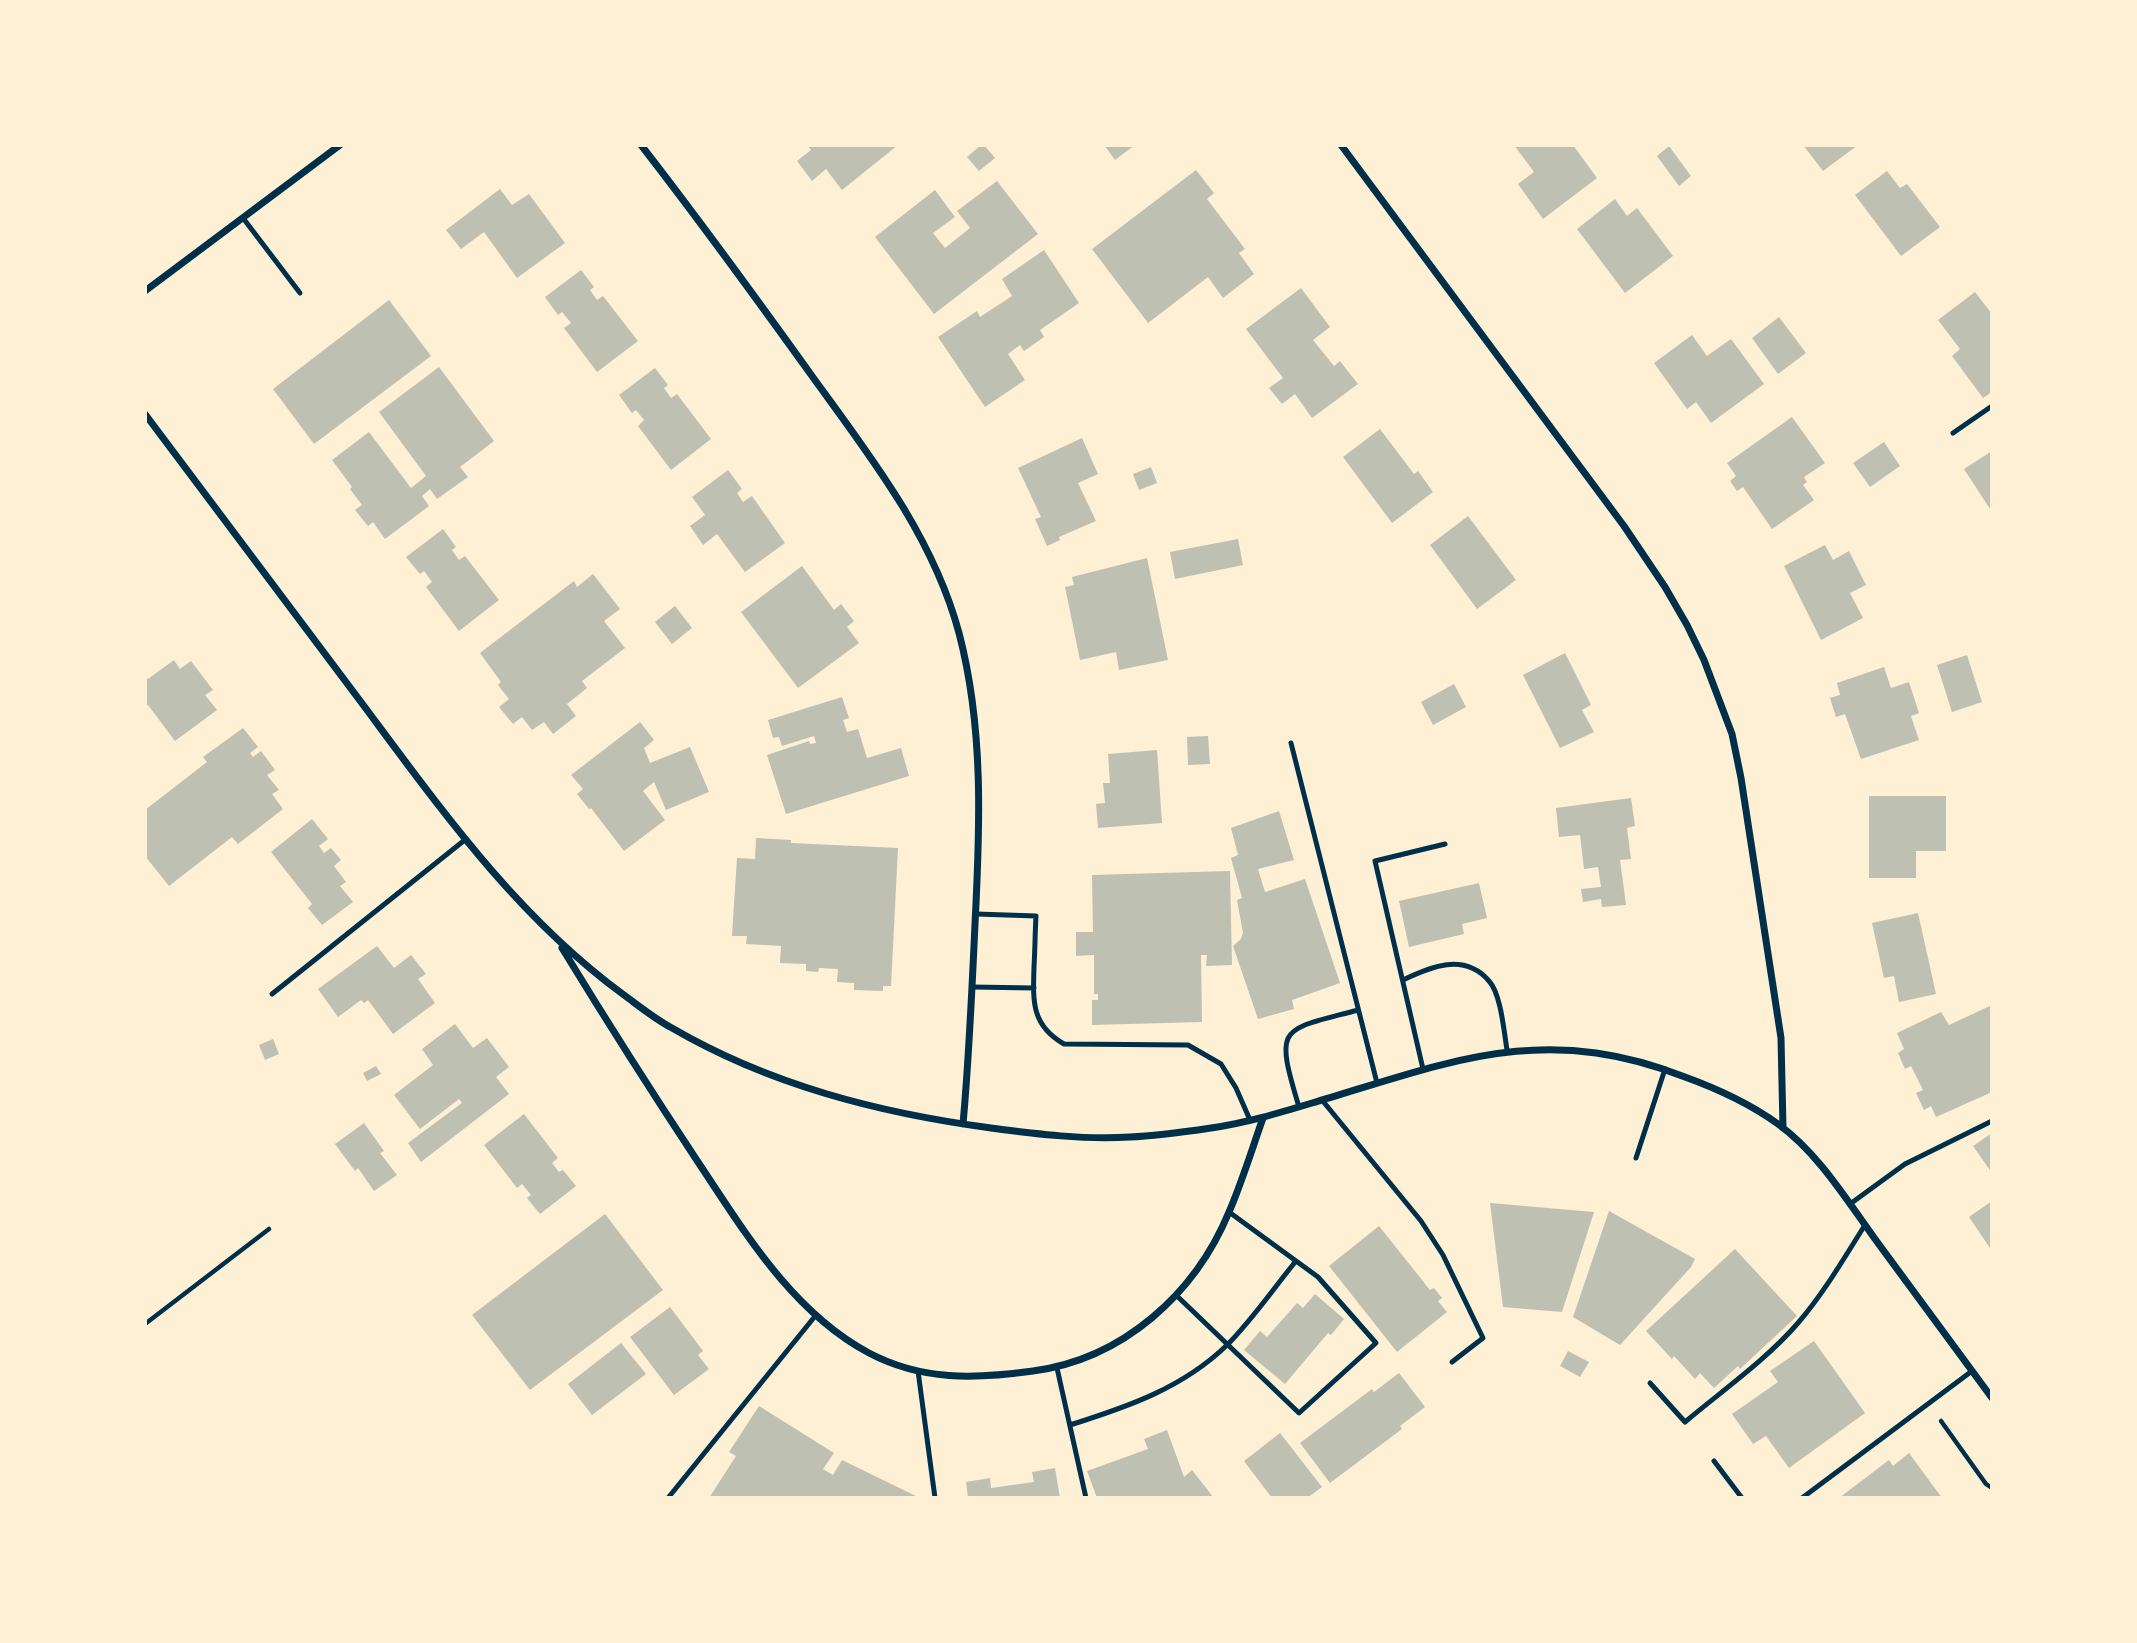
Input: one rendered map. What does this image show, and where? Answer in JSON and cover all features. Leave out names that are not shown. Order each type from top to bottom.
[{"type":"street","points":[[145,291],[340,145]]},
{"type":"street","points":[[641,145],[873,458],[905,510],[933,565],[959,632],[976,731],[979,814],[976,914],[963,1124]]},
{"type":"street","points":[[1341,145],[1624,526],[1665,587],[1704,660],[1731,734],[1741,778],[1781,1038],[1783,1128]]},
{"type":"street","points":[[145,414],[505,887],[559,942],[603,979],[670,1027],[782,1080],[839,1099],[963,1124],[1029,1133],[1119,1138],[1183,1132],[1250,1121],[1423,1069],[1507,1050],[1564,1049],[1597,1052],[1665,1069],[1753,1107],[1783,1128],[1812,1157],[1850,1204],[1992,1398]]},
{"type":"street","points":[[559,942],[640,1075],[772,1268],[816,1315],[869,1353],[932,1375],[999,1375],[1057,1368],[1114,1345],[1144,1325],[1176,1295],[1203,1260],[1229,1212],[1263,1118]]},
{"type":"lane","points":[[243,218],[300,293]]},
{"type":"lane","points":[[1953,433],[1992,406]]},
{"type":"lane","points":[[1291,743],[1377,1083]]},
{"type":"lane","points":[[272,994],[466,839]]},
{"type":"lane","points":[[1423,1069],[1375,861],[1445,844]]},
{"type":"lane","points":[[976,914],[1036,916],[1033,1004],[1036,1015],[1047,1032],[1064,1044],[1188,1045],[1211,1057],[1228,1073],[1250,1121]]},
{"type":"lane","points":[[1403,980],[1433,966],[1448,964],[1465,966],[1490,981],[1497,997],[1507,1050]]},
{"type":"lane","points":[[972,986],[1034,988]]},
{"type":"lane","points":[[1299,1107],[1286,1062],[1285,1044],[1291,1032],[1302,1025],[1359,1010]]},
{"type":"lane","points":[[1636,1158],[1665,1069]]},
{"type":"lane","points":[[1322,1100],[1421,1221],[1443,1255],[1483,1338],[1452,1362]]},
{"type":"lane","points":[[1850,1204],[1905,1164],[1992,1121]]},
{"type":"lane","points":[[1176,1295],[1299,1413],[1376,1343],[1318,1277],[1229,1212]]},
{"type":"lane","points":[[1650,1383],[1685,1422],[1779,1343],[1797,1324],[1817,1299],[1865,1225]]},
{"type":"lane","points":[[1070,1425],[1157,1394],[1202,1366],[1227,1344],[1296,1261]]},
{"type":"lane","points":[[668,1498],[816,1315]]},
{"type":"lane","points":[[1057,1368],[1086,1498]]},
{"type":"lane","points":[[918,1371],[935,1498]]},
{"type":"lane","points":[[1802,1498],[1972,1371]]},
{"type":"lane","points":[[1714,1461],[1742,1498]]},
{"type":"path","points":[[145,1324],[269,1229]]},
{"type":"path","points":[[1928,1403],[1986,1484],[1992,1488]]},
{"type":"building","points":[[807,145],[898,145],[842,190],[826,169],[812,181],[797,161],[811,150]]},
{"type":"building","points":[[981,145],[995,158],[979,171],[967,157]]},
{"type":"building","points":[[1104,145],[1135,145],[1115,160]]},
{"type":"building","points":[[1514,145],[1573,145],[1597,178],[1543,219],[1518,184],[1534,172]]},
{"type":"building","points":[[1803,145],[1858,145],[1823,171]]},
{"type":"building","points":[[1669,146],[1691,176],[1679,186],[1657,156]]},
{"type":"building","points":[[1196,170],[1214,193],[1207,199],[1245,249],[1239,253],[1254,274],[1223,298],[1208,277],[1148,323],[1092,249]]},
{"type":"building","points":[[1887,171],[1900,188],[1907,184],[1940,227],[1901,256],[1855,195]]},
{"type":"building","points":[[997,181],[1038,234],[934,314],[875,237],[935,190],[955,217],[933,233],[945,248],[970,228],[957,211]]},
{"type":"building","points":[[500,189],[512,205],[529,194],[565,243],[517,278],[484,232],[461,249],[446,230]]},
{"type":"building","points":[[1615,199],[1627,216],[1637,208],[1673,256],[1625,293],[1577,229]]},
{"type":"building","points":[[1044,250],[1079,303],[1040,330],[1044,337],[1024,351],[1020,345],[1008,354],[1025,380],[985,407],[938,337],[977,311],[980,317],[1012,296],[1002,279]]},
{"type":"building","points":[[581,270],[594,287],[590,290],[597,300],[603,296],[638,341],[597,372],[564,328],[571,323],[562,312],[558,315],[545,297]]},
{"type":"building","points":[[1301,288],[1330,327],[1313,340],[1334,366],[1340,361],[1358,384],[1312,418],[1295,394],[1282,404],[1269,388],[1283,378],[1246,329]]},
{"type":"building","points":[[1975,292],[1992,314],[1992,392],[1983,398],[1952,356],[1960,349],[1938,320]]},
{"type":"building","points":[[389,300],[431,356],[314,444],[273,389]]},
{"type":"building","points":[[1779,317],[1806,353],[1778,374],[1752,338]]},
{"type":"building","points":[[1692,335],[1707,356],[1731,339],[1764,384],[1711,423],[1696,402],[1687,409],[1654,363]]},
{"type":"building","points":[[439,367],[494,441],[460,467],[468,477],[437,499],[430,489],[422,496],[429,506],[385,539],[373,522],[368,526],[355,510],[362,505],[332,460],[369,432],[411,488],[426,476],[379,412]]},
{"type":"building","points":[[655,368],[668,385],[664,388],[671,398],[677,394],[711,439],[671,470],[638,426],[644,420],[636,410],[632,413],[619,395]]},
{"type":"building","points":[[1792,417],[1825,463],[1804,477],[1807,482],[1803,485],[1814,500],[1772,529],[1743,487],[1737,491],[1730,481],[1736,476],[1727,463]]},
{"type":"building","points":[[1380,429],[1414,474],[1418,471],[1433,492],[1392,523],[1343,457]]},
{"type":"building","points":[[1082,438],[1098,474],[1078,483],[1096,521],[1059,537],[1060,540],[1047,546],[1035,519],[1041,517],[1018,468]]},
{"type":"building","points":[[1884,442],[1900,466],[1870,487],[1853,463]]},
{"type":"building","points":[[1992,451],[1992,512],[1964,469]]},
{"type":"building","points":[[1151,467],[1157,483],[1139,490],[1133,474]]},
{"type":"building","points":[[728,470],[742,489],[737,493],[743,502],[752,496],[785,543],[745,572],[717,534],[703,545],[690,526],[705,515],[692,497]]},
{"type":"building","points":[[1468,516],[1516,580],[1477,609],[1430,545]]},
{"type":"building","points":[[443,529],[456,547],[452,550],[459,560],[465,556],[499,600],[459,631],[426,587],[432,582],[424,571],[420,574],[406,557]]},
{"type":"building","points":[[1238,539],[1243,565],[1175,579],[1170,552]]},
{"type":"building","points":[[1825,545],[1833,560],[1849,551],[1866,585],[1850,593],[1863,618],[1821,640],[1784,566]]},
{"type":"building","points":[[1147,558],[1168,660],[1119,670],[1116,652],[1080,660],[1065,587],[1074,585],[1072,577]]},
{"type":"building","points":[[802,566],[834,610],[841,604],[854,621],[847,627],[859,643],[798,688],[741,612]]},
{"type":"building","points":[[593,574],[620,609],[604,621],[625,648],[582,681],[587,688],[567,704],[576,716],[553,734],[544,722],[532,730],[522,717],[513,724],[499,707],[509,699],[498,685],[501,682],[480,653],[574,581],[577,587]]},
{"type":"building","points":[[675,606],[692,628],[672,644],[655,622]]},
{"type":"building","points":[[1565,653],[1591,705],[1582,710],[1594,732],[1560,748],[1523,675]]},
{"type":"building","points":[[1967,655],[1982,702],[1952,712],[1937,665]]},
{"type":"building","points":[[174,660],[180,669],[191,661],[213,690],[205,695],[217,710],[175,741],[148,705],[145,707],[145,676],[148,679]]},
{"type":"building","points":[[1884,667],[1891,688],[1909,682],[1919,713],[1911,716],[1919,740],[1861,759],[1845,714],[1836,717],[1830,698],[1840,695],[1837,683]]},
{"type":"building","points":[[1454,684],[1466,707],[1433,725],[1421,702]]},
{"type":"building","points":[[842,697],[849,718],[843,720],[847,732],[858,729],[867,758],[901,748],[909,776],[786,814],[767,755],[809,741],[810,744],[816,743],[814,736],[782,746],[779,737],[773,738],[768,720]]},
{"type":"building","points":[[640,722],[654,740],[644,748],[650,763],[690,747],[709,792],[666,810],[654,782],[643,791],[665,820],[624,851],[577,794],[583,789],[571,775]]},
{"type":"building","points":[[243,728],[258,747],[250,753],[253,757],[261,751],[275,770],[267,775],[279,790],[272,794],[283,809],[238,844],[232,837],[169,886],[145,856],[145,810],[207,762],[203,757]]},
{"type":"building","points":[[1208,736],[1210,764],[1188,765],[1187,737]]},
{"type":"building","points":[[1157,750],[1162,823],[1098,828],[1096,804],[1105,803],[1103,783],[1110,783],[1108,754]]},
{"type":"building","points":[[1869,796],[1946,796],[1946,851],[1916,851],[1916,878],[1869,878]]},
{"type":"building","points":[[1631,798],[1635,826],[1627,828],[1631,859],[1620,860],[1626,905],[1602,907],[1601,899],[1583,902],[1581,889],[1601,887],[1598,867],[1584,869],[1580,835],[1559,837],[1556,808]]},
{"type":"building","points":[[1279,811],[1294,860],[1258,869],[1265,892],[1305,879],[1340,983],[1292,1000],[1294,1009],[1258,1019],[1233,946],[1243,933],[1237,900],[1242,898],[1231,858],[1238,855],[1231,828]]},
{"type":"building","points":[[312,819],[328,839],[319,846],[324,853],[331,848],[341,860],[334,866],[346,882],[340,886],[353,902],[322,925],[308,908],[312,904],[271,852]]},
{"type":"building","points":[[756,838],[791,840],[791,843],[898,848],[891,986],[883,986],[883,991],[854,990],[854,983],[837,982],[838,969],[819,968],[818,972],[806,971],[806,964],[780,963],[781,946],[746,944],[747,936],[732,936],[737,858],[755,859]]},
{"type":"building","points":[[1230,871],[1232,965],[1206,966],[1207,955],[1201,955],[1202,1022],[1092,1025],[1092,1000],[1098,1000],[1098,994],[1094,994],[1094,955],[1076,956],[1076,932],[1093,932],[1092,875]]},
{"type":"building","points":[[1479,883],[1487,918],[1462,924],[1464,934],[1409,947],[1399,901]]},
{"type":"building","points":[[1918,913],[1936,994],[1899,1002],[1894,976],[1884,978],[1872,923]]},
{"type":"building","points":[[377,946],[394,968],[411,955],[426,974],[418,979],[435,1003],[393,1034],[368,1000],[364,1003],[361,1000],[338,1017],[318,989]]},
{"type":"building","points":[[1992,1005],[1992,1092],[1936,1117],[1931,1106],[1924,1110],[1916,1093],[1923,1090],[1911,1066],[1905,1069],[1898,1053],[1904,1049],[1897,1033],[1941,1012],[1949,1025]]},
{"type":"building","points":[[455,1024],[473,1048],[487,1038],[509,1067],[496,1077],[509,1094],[421,1162],[408,1143],[462,1103],[459,1099],[420,1129],[394,1095],[433,1065],[422,1049]]},
{"type":"building","points":[[273,1039],[279,1054],[265,1060],[259,1045]]},
{"type":"building","points":[[376,1066],[381,1074],[367,1081],[363,1073]]},
{"type":"building","points":[[524,1114],[558,1158],[552,1163],[559,1172],[563,1170],[576,1186],[540,1214],[527,1198],[531,1195],[522,1184],[517,1188],[484,1145]]},
{"type":"building","points":[[364,1123],[384,1151],[380,1153],[397,1175],[374,1191],[358,1168],[355,1171],[335,1144]]},
{"type":"building","points":[[1992,1133],[1992,1173],[1973,1146]]},
{"type":"building","points":[[1992,1201],[1992,1247],[1990,1248],[1969,1217]]},
{"type":"building","points":[[1490,1203],[1594,1212],[1562,1312],[1503,1307]]},
{"type":"building","points":[[1609,1211],[1695,1259],[1691,1267],[1620,1345],[1573,1317]]},
{"type":"building","points":[[605,1214],[663,1290],[530,1390],[472,1315]]},
{"type":"building","points":[[1379,1226],[1430,1290],[1434,1288],[1442,1298],[1438,1301],[1447,1312],[1397,1352],[1329,1266]]},
{"type":"building","points":[[1735,1249],[1797,1316],[1740,1369],[1738,1366],[1714,1388],[1700,1373],[1695,1379],[1646,1331]]},
{"type":"building","points":[[1315,1294],[1344,1319],[1331,1335],[1328,1333],[1285,1384],[1244,1350],[1260,1331],[1267,1337],[1297,1303],[1303,1308]]},
{"type":"building","points":[[670,1307],[703,1351],[698,1355],[709,1369],[674,1395],[630,1337]]},
{"type":"building","points":[[1814,1341],[1865,1413],[1789,1468],[1766,1436],[1753,1444],[1732,1414],[1778,1382],[1770,1371]]},
{"type":"building","points":[[621,1343],[646,1374],[592,1415],[568,1384]]},
{"type":"building","points":[[1568,1351],[1589,1362],[1580,1377],[1560,1366]]},
{"type":"building","points":[[1399,1373],[1425,1407],[1400,1426],[1402,1429],[1330,1483],[1300,1443],[1372,1389],[1374,1392]]},
{"type":"building","points":[[759,1406],[834,1453],[823,1469],[833,1475],[842,1460],[920,1498],[709,1498],[736,1456],[729,1452]]},
{"type":"building","points":[[1167,1430],[1184,1477],[1192,1470],[1214,1498],[1097,1498],[1087,1471],[1148,1449],[1144,1439]]},
{"type":"building","points":[[1280,1433],[1322,1487],[1307,1498],[1272,1498],[1244,1461]]},
{"type":"building","points":[[1909,1453],[1942,1498],[1839,1498],[1889,1460],[1893,1466]]},
{"type":"building","points":[[1055,1468],[1060,1498],[968,1498],[966,1482],[990,1478],[991,1488],[1034,1482],[1032,1472]]}]
